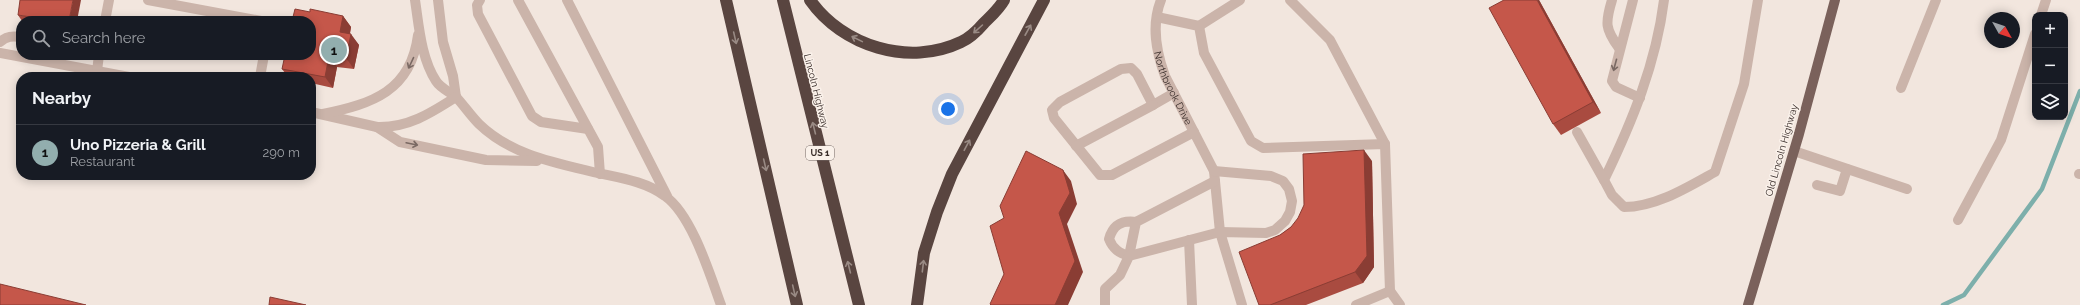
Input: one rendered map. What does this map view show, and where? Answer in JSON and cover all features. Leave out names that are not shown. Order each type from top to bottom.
[{"type":"highway","points":[[726,0],[797,305]]},
{"type":"highway","name":"Lincoln Highway","points":[[783,0],[859,305]]},
{"type":"highway","points":[[810,0],[826,20],[854,38],[888,50],[916,54],[962,42],[990,18],[1004,0]]},
{"type":"highway","points":[[917,305],[924,253],[937,212],[952,174],[1044,0]]},
{"type":"main road","name":"Old Lincoln Highway","points":[[1748,305],[1794,151],[1835,0]]},
{"type":"lane","points":[[106,16],[109,0]]},
{"type":"lane","points":[[148,0],[234,16]]},
{"type":"lane","points":[[414,0],[428,65],[437,82],[456,97],[478,124],[515,150],[547,161],[644,184],[667,196]]},
{"type":"lane","points":[[438,0],[443,42],[453,76],[456,97]]},
{"type":"lane","points":[[442,0],[443,42]]},
{"type":"lane","points":[[480,0],[477,5],[478,14],[532,116],[541,122],[588,130]]},
{"type":"lane","points":[[518,0],[598,147],[600,174]]},
{"type":"lane","points":[[567,0],[667,196],[688,222],[721,305]]},
{"type":"lane","name":"Northbrook Drive","points":[[1161,0],[1157,17],[1156,31],[1159,56],[1165,76],[1194,132],[1214,176]]},
{"type":"lane","points":[[1157,17],[1199,26],[1240,0]]},
{"type":"lane","points":[[1290,0],[1330,40],[1385,144],[1390,291],[1400,305]]},
{"type":"lane","points":[[1612,0],[1606,21],[1610,35],[1619,48]]},
{"type":"lane","points":[[1633,0],[1619,48],[1612,81],[1616,87],[1640,98]]},
{"type":"lane","points":[[1604,180],[1624,139],[1640,98],[1661,25],[1664,0]]},
{"type":"lane","points":[[1577,132],[1612,195],[1624,206],[1636,207],[1680,191],[1715,172],[1744,84],[1758,0]]},
{"type":"lane","points":[[1901,88],[1936,0]]},
{"type":"lane","points":[[2042,12],[2046,0]]},
{"type":"lane","points":[[316,113],[353,108],[382,96],[394,87],[403,77],[413,61],[419,25]]},
{"type":"lane","points":[[1199,26],[1204,53],[1251,141],[1264,148],[1385,144]]},
{"type":"lane","points":[[0,42],[5,37],[16,36]]},
{"type":"lane","points":[[1958,220],[2001,140],[2032,43]]},
{"type":"lane","points":[[0,53],[16,55]]},
{"type":"lane","points":[[45,60],[102,72]]},
{"type":"lane","points":[[97,71],[98,60]]},
{"type":"lane","points":[[261,72],[263,60]]},
{"type":"lane","points":[[1153,105],[1137,74],[1131,68],[1121,69],[1060,102],[1052,110],[1054,118],[1100,175],[1112,175],[1194,132]]},
{"type":"lane","points":[[1076,146],[1174,93]]},
{"type":"lane","points":[[316,113],[377,127],[393,127],[410,122],[456,97]]},
{"type":"lane","points":[[377,127],[400,142],[486,160],[547,161]]},
{"type":"lane","points":[[1794,151],[1907,189]]},
{"type":"lane","points":[[1817,186],[1840,191],[1846,169]]},
{"type":"lane","points":[[1214,176],[1220,232],[1242,305]]},
{"type":"lane","points":[[1214,176],[1271,176],[1283,181],[1289,189],[1292,201],[1290,212],[1285,221],[1274,230],[1266,233],[1220,232],[1129,256],[1120,253],[1112,246],[1109,239],[1112,230],[1118,223],[1126,221],[1136,222],[1214,176]]},
{"type":"lane","points":[[1105,305],[1105,289],[1120,275],[1129,256],[1136,222]]},
{"type":"lane","points":[[1189,240],[1192,305]]},
{"type":"lane","points":[[1356,305],[1390,291]]},
{"type":"building","points":[[20,0],[73,0],[70,16],[18,15]]},
{"type":"building","points":[[1504,0],[1537,0],[1593,102],[1553,124],[1489,8]]},
{"type":"building","points":[[295,9],[310,12],[310,9],[343,16],[340,32],[351,34],[346,58],[329,56],[325,77],[316,75],[316,72],[298,72],[282,69],[284,60],[316,60],[316,16],[293,16]]},
{"type":"building","points":[[1364,150],[1367,256],[1355,272],[1270,305],[1259,305],[1239,252],[1280,235],[1291,227],[1298,218],[1304,205],[1303,154]]},
{"type":"building","points":[[1026,151],[1063,170],[1070,193],[1059,213],[1075,261],[1055,305],[991,305],[990,304],[1004,274],[990,226],[1004,218],[1000,206]]},
{"type":"building","points":[[0,284],[86,305],[0,305]]},
{"type":"building","points":[[270,297],[306,305],[269,305]]},
{"type":"waterway","points":[[1943,305],[1964,295],[2042,189],[2080,91]]},
{"type":"place","name":"Uno Pizzeria & Grill","points":[[334,50]]}]
